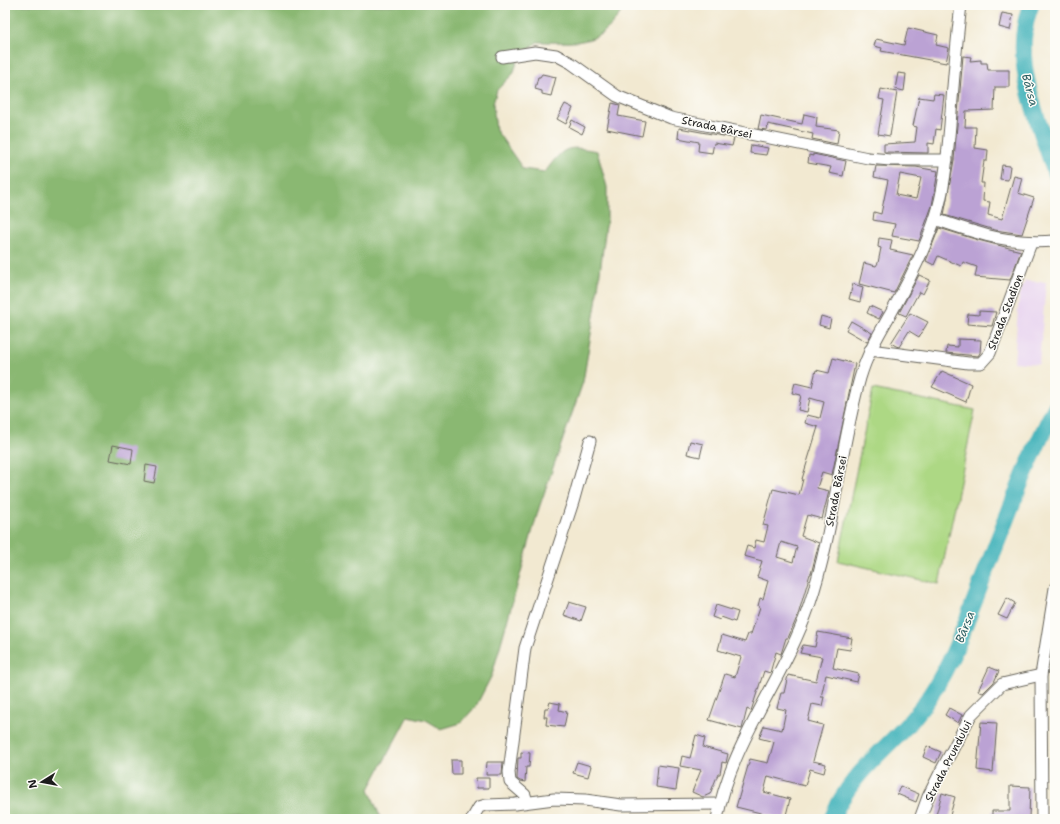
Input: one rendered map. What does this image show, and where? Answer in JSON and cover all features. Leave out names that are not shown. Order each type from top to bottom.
[{"type":"street","name":"Strada Bârsei","points":[[717,819],[720,804],[738,755],[809,606],[826,542],[857,390],[870,350],[909,279],[935,219],[943,188],[947,160],[961,5]]},
{"type":"street","name":"Strada Bârsei","points":[[502,57],[535,52],[556,55],[571,63],[617,96],[651,111],[695,124],[868,158],[890,160],[947,160]]},
{"type":"street","points":[[935,219],[986,236],[1017,242],[1031,243],[1053,241]]},
{"type":"street","name":"Strada Stadion","points":[[870,350],[968,363],[981,363],[990,353],[1031,243]]},
{"type":"street","points":[[527,802],[525,795],[510,782],[509,772],[521,669],[531,625],[555,561],[590,441]]},
{"type":"street","points":[[1042,819],[1041,675],[1055,588]]},
{"type":"street","name":"Strada Prundului","points":[[920,819],[928,797],[971,716],[1002,684],[1041,675]]},
{"type":"street","points":[[472,819],[479,807],[486,805],[567,798],[621,805],[720,804]]},
{"type":"shaded area","points":[[1025,281],[1046,282],[1039,364],[1014,362],[1019,296]]},
{"type":"green space","points":[[5,5],[625,5],[616,19],[598,36],[577,42],[537,42],[518,60],[513,74],[497,90],[493,104],[496,130],[523,169],[545,172],[561,153],[571,148],[597,151],[607,187],[607,217],[596,304],[583,382],[539,508],[492,675],[476,706],[461,723],[441,729],[426,720],[408,716],[369,789],[381,819],[5,819]]},
{"type":"green space","points":[[873,389],[975,410],[939,584],[838,561]]},
{"type":"building","points":[[1002,13],[1013,15],[1010,30],[999,27]]},
{"type":"building","points":[[908,28],[938,35],[936,45],[949,48],[946,63],[881,51],[882,48],[874,46],[876,39],[904,45]]},
{"type":"building","points":[[963,56],[971,57],[970,61],[981,60],[981,63],[987,63],[988,70],[1009,70],[1009,87],[995,87],[994,110],[966,111],[965,127],[976,127],[975,148],[988,150],[987,161],[984,161],[981,183],[984,183],[983,201],[990,202],[988,215],[1002,219],[1014,176],[1022,178],[1018,193],[1034,198],[1022,234],[995,230],[944,215],[954,160]]},
{"type":"building","points":[[898,73],[906,74],[904,91],[895,89]]},
{"type":"building","points":[[542,74],[556,77],[551,96],[542,94],[542,91],[535,89],[538,77]]},
{"type":"building","points":[[881,89],[897,92],[890,136],[878,134],[884,100],[879,99]]},
{"type":"building","points":[[934,94],[944,95],[940,130],[936,129],[934,144],[928,143],[928,153],[884,152],[884,144],[915,142],[917,127],[913,126],[919,97],[933,99]]},
{"type":"building","points":[[612,103],[620,105],[618,116],[645,121],[642,136],[607,129]]},
{"type":"building","points":[[565,104],[573,108],[566,124],[557,119]]},
{"type":"building","points":[[804,114],[817,117],[816,127],[839,130],[837,144],[812,139],[813,134],[768,124],[767,130],[758,129],[761,115],[802,124]]},
{"type":"building","points":[[572,120],[585,127],[582,134],[569,127]]},
{"type":"building","points":[[679,128],[734,138],[732,146],[714,143],[712,153],[698,151],[699,142],[678,138]]},
{"type":"building","points":[[751,145],[768,148],[766,155],[750,153]]},
{"type":"building","points":[[813,154],[846,161],[843,176],[829,173],[831,167],[808,163],[809,155],[813,156]]},
{"type":"building","points":[[1002,165],[1010,166],[1008,180],[1000,179]]},
{"type":"building","points":[[876,166],[916,167],[938,171],[932,206],[919,241],[892,236],[895,224],[873,220],[874,212],[881,214],[888,180],[874,177]],"holes":[[[900,174],[921,178],[916,199],[896,195]]]},
{"type":"building","points":[[939,228],[1021,251],[1010,280],[975,277],[977,267],[963,262],[961,266],[938,256],[934,265],[926,261]]},
{"type":"building","points":[[879,238],[892,240],[890,250],[913,255],[894,293],[859,284],[864,263],[876,266],[878,263],[881,248],[878,247]]},
{"type":"building","points":[[919,275],[930,280],[923,294],[919,292],[906,316],[899,313]]},
{"type":"building","points":[[853,284],[863,287],[860,302],[849,299]]},
{"type":"building","points":[[870,306],[883,312],[879,319],[867,313]]},
{"type":"building","points":[[979,311],[996,312],[992,326],[967,324],[968,314],[979,315]]},
{"type":"building","points":[[910,313],[928,322],[919,337],[909,331],[899,347],[896,346],[891,343]]},
{"type":"building","points":[[821,316],[831,319],[829,328],[819,325]]},
{"type":"building","points":[[851,321],[872,333],[867,342],[846,330]]},
{"type":"building","points":[[958,339],[981,340],[980,353],[978,356],[946,353],[947,346],[958,347]]},
{"type":"building","points":[[833,358],[855,364],[832,475],[822,472],[817,488],[829,491],[822,519],[807,515],[801,536],[819,543],[798,615],[788,638],[786,638],[781,654],[776,652],[770,673],[764,671],[751,711],[747,709],[742,729],[709,720],[725,674],[735,677],[741,657],[718,650],[722,635],[745,642],[748,634],[751,634],[760,607],[758,606],[760,598],[763,599],[768,581],[757,577],[762,561],[744,556],[747,546],[754,548],[756,540],[764,542],[768,526],[763,525],[773,489],[799,495],[802,479],[818,427],[805,423],[807,415],[820,418],[824,402],[810,398],[807,412],[798,410],[801,395],[792,393],[795,383],[812,387],[816,370],[829,373]],"holes":[[[781,542],[797,547],[793,562],[777,557]]]},
{"type":"building","points":[[942,371],[971,384],[966,402],[932,387]]},
{"type":"building","points":[[690,441],[703,444],[700,457],[687,454]]},
{"type":"building","points":[[113,445],[133,449],[131,464],[110,460]]},
{"type":"building","points":[[146,465],[157,467],[154,483],[144,481]]},
{"type":"building","points":[[1007,598],[1015,603],[1007,619],[998,615]]},
{"type":"building","points":[[569,602],[586,607],[581,621],[564,615]]},
{"type":"building","points":[[716,605],[738,612],[735,622],[721,617],[720,620],[712,617]]},
{"type":"building","points":[[818,632],[852,638],[850,650],[837,648],[833,668],[859,674],[857,682],[826,675],[821,697],[824,697],[822,706],[812,704],[808,721],[823,725],[813,761],[826,764],[824,773],[810,769],[805,786],[768,776],[764,792],[790,799],[785,819],[736,807],[750,759],[768,763],[774,742],[759,738],[764,726],[782,730],[786,710],[777,708],[781,693],[784,693],[788,675],[816,681],[822,657],[800,653],[803,645],[815,647]]},
{"type":"building","points":[[989,667],[999,671],[994,682],[983,693],[978,691]]},
{"type":"building","points":[[550,702],[560,704],[559,710],[567,712],[564,727],[546,725],[547,717],[544,717],[545,708],[548,708]]},
{"type":"building","points":[[949,708],[962,715],[958,723],[945,715]]},
{"type":"building","points":[[981,722],[997,723],[993,772],[977,770]]},
{"type":"building","points":[[696,735],[705,738],[703,747],[728,754],[726,763],[722,762],[720,774],[718,774],[710,794],[703,797],[692,792],[701,770],[680,766],[682,756],[690,758]]},
{"type":"building","points":[[927,746],[941,752],[936,763],[923,757]]},
{"type":"building","points":[[521,752],[530,753],[529,767],[526,767],[525,782],[517,779],[518,758],[521,758]]},
{"type":"building","points":[[451,760],[461,760],[461,774],[452,774]]},
{"type":"building","points":[[487,762],[503,762],[502,775],[486,775]]},
{"type":"building","points":[[577,762],[591,766],[588,777],[573,773]]},
{"type":"building","points":[[658,765],[679,768],[676,790],[656,787]]},
{"type":"building","points":[[476,778],[489,778],[489,788],[477,788]]},
{"type":"building","points":[[900,786],[919,794],[916,802],[897,794]]},
{"type":"building","points":[[1010,786],[1030,787],[1029,819],[992,819],[992,811],[1010,811]]},
{"type":"building","points":[[942,793],[955,797],[949,819],[935,819]]},
{"type":"waterway","name":"Bârsa","points":[[1031,5],[1025,26],[1023,47],[1025,68],[1029,90],[1055,173]]},
{"type":"waterway","name":"Bârsa","points":[[832,819],[852,784],[919,710],[931,694],[947,667],[960,639],[1016,494],[1044,429],[1055,408]]}]
